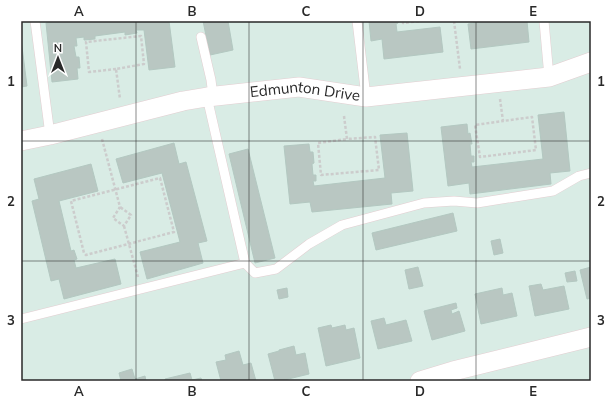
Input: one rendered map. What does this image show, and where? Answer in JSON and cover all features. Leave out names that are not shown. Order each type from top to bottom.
[{"type":"street","name":"Edmunton Drive","points":[[21,141],[50,136],[183,101],[210,97],[300,87],[366,97],[548,77],[591,62]]},
{"type":"street","points":[[420,381],[453,371],[591,337]]},
{"type":"lane","points":[[36,21],[50,136]]},
{"type":"lane","points":[[357,21],[366,97]]},
{"type":"lane","points":[[544,21],[548,77]]},
{"type":"lane","points":[[201,37],[211,80],[210,97],[245,263],[255,273],[276,269],[309,244],[342,225],[424,203],[454,201],[477,203],[552,190],[579,176],[591,173]]},
{"type":"lane","points":[[21,319],[245,263]]},
{"type":"path","points":[[403,21],[403,23],[421,21]]},
{"type":"path","points":[[454,21],[460,70]]},
{"type":"path","points":[[141,36],[144,64],[116,68],[89,72],[86,42],[141,36]]},
{"type":"path","points":[[116,68],[120,100]]},
{"type":"path","points":[[500,97],[503,121]]},
{"type":"path","points":[[344,116],[347,139]]},
{"type":"path","points":[[532,117],[536,150],[480,157],[475,126],[503,121],[532,117]]},
{"type":"path","points":[[375,137],[379,170],[321,175],[318,143],[347,139],[375,137]]},
{"type":"path","points":[[101,139],[120,207],[131,215],[124,226]]},
{"type":"path","points":[[160,178],[174,232],[129,244],[86,255],[84,253],[70,201],[160,178]]},
{"type":"path","points":[[120,207],[113,218],[124,226],[141,289]]},
{"type":"building","points":[[66,21],[169,21],[175,67],[149,70],[144,30],[136,30],[137,33],[125,35],[125,32],[95,36],[95,39],[84,40],[84,37],[76,38],[77,46],[74,46],[76,57],[79,57],[80,68],[77,68],[78,79],[52,82],[46,23]]},
{"type":"building","points":[[203,21],[228,21],[233,50],[210,55]]},
{"type":"building","points":[[369,21],[398,21],[396,24],[397,32],[440,27],[443,52],[384,59],[382,39],[371,41]]},
{"type":"building","points":[[487,21],[527,21],[529,42],[471,49],[468,24]]},
{"type":"building","points":[[21,39],[27,86],[21,87]]},
{"type":"building","points":[[564,112],[570,171],[550,173],[551,184],[470,194],[469,183],[448,186],[441,127],[467,124],[468,134],[470,133],[472,144],[470,144],[471,156],[474,156],[474,162],[471,162],[472,167],[543,159],[538,115]]},
{"type":"building","points":[[407,133],[413,191],[391,193],[392,204],[312,212],[310,202],[290,204],[284,146],[309,144],[310,152],[313,152],[313,175],[316,175],[316,181],[313,181],[314,186],[385,178],[380,135]]},
{"type":"building","points":[[174,143],[179,164],[186,162],[207,241],[198,243],[203,263],[147,279],[140,252],[180,242],[162,173],[123,183],[116,159]]},
{"type":"building","points":[[248,149],[275,258],[255,263],[229,154]]},
{"type":"building","points":[[91,164],[98,191],[59,201],[71,251],[74,250],[77,259],[74,260],[76,268],[115,259],[121,284],[64,299],[59,279],[51,281],[32,201],[39,199],[34,179]]},
{"type":"building","points":[[453,213],[457,231],[376,250],[372,233]]},
{"type":"building","points":[[500,239],[503,253],[494,255],[491,241]]},
{"type":"building","points":[[418,267],[423,286],[409,289],[405,270]]},
{"type":"building","points":[[591,267],[591,298],[587,299],[580,270]]},
{"type":"building","points":[[575,271],[577,281],[567,282],[565,273]]},
{"type":"building","points":[[541,284],[543,290],[564,286],[569,309],[535,316],[529,286]]},
{"type":"building","points":[[287,288],[288,297],[279,299],[277,290]]},
{"type":"building","points":[[502,288],[503,295],[512,293],[517,316],[481,324],[475,294]]},
{"type":"building","points":[[456,303],[457,308],[451,310],[452,314],[459,311],[465,331],[432,340],[424,311]]},
{"type":"building","points":[[384,318],[386,325],[406,320],[412,341],[378,349],[371,321]]},
{"type":"building","points":[[331,325],[332,328],[345,325],[346,330],[354,328],[360,358],[326,366],[318,328]]},
{"type":"building","points":[[294,346],[296,355],[305,353],[309,374],[275,381],[268,354]]},
{"type":"building","points":[[239,351],[243,365],[251,363],[256,381],[221,381],[216,362],[226,360],[225,355]]},
{"type":"building","points":[[132,369],[135,379],[145,376],[146,381],[121,381],[119,373]]},
{"type":"building","points":[[190,373],[192,380],[201,378],[202,381],[165,381],[165,379]]}]
